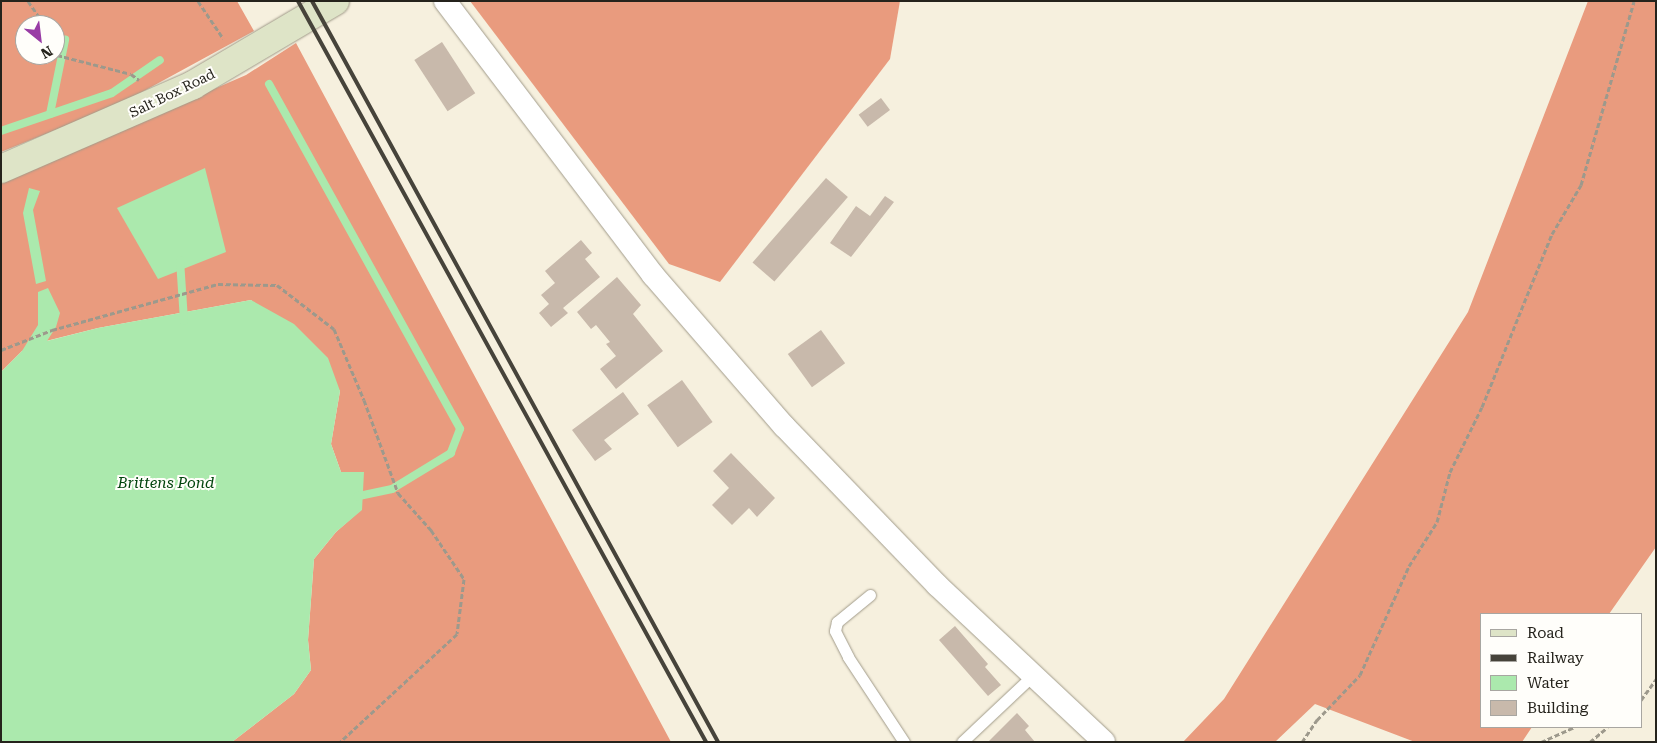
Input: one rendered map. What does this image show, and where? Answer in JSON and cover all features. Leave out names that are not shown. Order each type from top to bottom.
[{"type":"street","name":"Salt Box Road","points":[[1,169],[167,98],[336,1]]},
{"type":"street","points":[[445,1],[653,275],[784,426],[937,585],[1104,742]]},
{"type":"lane","points":[[870,595],[837,622],[835,631],[848,657],[904,742]]},
{"type":"lane","points":[[962,742],[1033,675]]},
{"type":"path","points":[[28,1],[38,15]]},
{"type":"path","points":[[198,1],[237,59]]},
{"type":"path","points":[[1302,742],[1317,720],[1360,675],[1409,566],[1437,522],[1450,472],[1482,407],[1552,234],[1581,185],[1634,1]]},
{"type":"path","points":[[65,56],[131,74]]},
{"type":"path","points":[[1,350],[52,330],[150,301],[218,284],[278,285],[334,328],[364,400],[398,493],[431,530],[464,579],[457,634],[340,742]]},
{"type":"path","points":[[1642,698],[1656,679]]},
{"type":"path","points":[[1541,742],[1573,728]]},
{"type":"path","points":[[1590,742],[1607,728]]},
{"type":"shaded area","points":[[1,1],[237,1],[254,31],[120,104],[1,152]]},
{"type":"shaded area","points":[[470,1],[900,1],[890,59],[720,282],[669,264]]},
{"type":"shaded area","points":[[1588,1],[1656,1],[1656,547],[1610,613],[1480,613],[1480,728],[1531,728],[1522,742],[1415,742],[1315,704],[1275,742],[1183,742],[1224,699],[1468,312]]},
{"type":"shaded area","points":[[296,43],[671,742],[232,742],[294,694],[311,670],[308,640],[314,559],[336,532],[362,509],[341,472],[331,444],[340,391],[251,300],[98,328],[46,341],[22,351],[1,372],[1,182],[246,75]]},
{"type":"water","points":[[205,168],[226,252],[158,279],[117,208]]},
{"type":"water","points":[[29,188],[40,191],[33,210],[46,281],[36,284],[23,213]]},
{"type":"water","name":"Brittens Pond","points":[[48,288],[60,313],[56,327],[47,341],[98,328],[251,300],[294,324],[328,358],[340,391],[331,444],[341,472],[364,472],[362,510],[336,532],[314,559],[308,640],[311,670],[294,694],[232,742],[1,742],[1,372],[22,351],[38,325],[38,292]]},
{"type":"building","points":[[442,42],[475,93],[448,111],[414,60]]},
{"type":"building","points":[[881,98],[890,110],[868,127],[859,115]]},
{"type":"building","points":[[826,178],[848,197],[774,282],[753,263]]},
{"type":"building","points":[[885,196],[894,202],[851,257],[830,243],[856,206],[870,216]]},
{"type":"building","points":[[581,240],[592,253],[585,259],[600,277],[563,308],[568,313],[551,327],[539,313],[549,304],[541,295],[555,283],[545,271]]},
{"type":"building","points":[[617,277],[641,305],[633,314],[663,351],[616,389],[600,369],[616,356],[606,344],[610,342],[596,325],[591,329],[577,312]]},
{"type":"building","points":[[821,330],[845,363],[812,387],[788,354]]},
{"type":"building","points":[[682,380],[713,422],[678,447],[647,405]]},
{"type":"building","points":[[623,392],[639,414],[604,440],[612,449],[595,461],[572,430]]},
{"type":"building","points":[[731,453],[775,498],[757,517],[749,508],[732,525],[712,505],[729,488],[713,471]]},
{"type":"building","points":[[955,626],[988,664],[985,667],[1001,685],[988,696],[939,640]]},
{"type":"building","points":[[1017,713],[1029,726],[1025,730],[1035,742],[988,742]]},
{"type":"waterway","points":[[1,131],[112,93],[160,60]]},
{"type":"waterway","points":[[50,114],[60,65]]},
{"type":"waterway","points":[[269,84],[460,429],[451,453],[392,489],[358,496]]},
{"type":"waterway","points":[[180,260],[184,321]]},
{"type":"railway","points":[[298,1],[706,742]]},
{"type":"railway","points":[[312,1],[718,742]]}]
